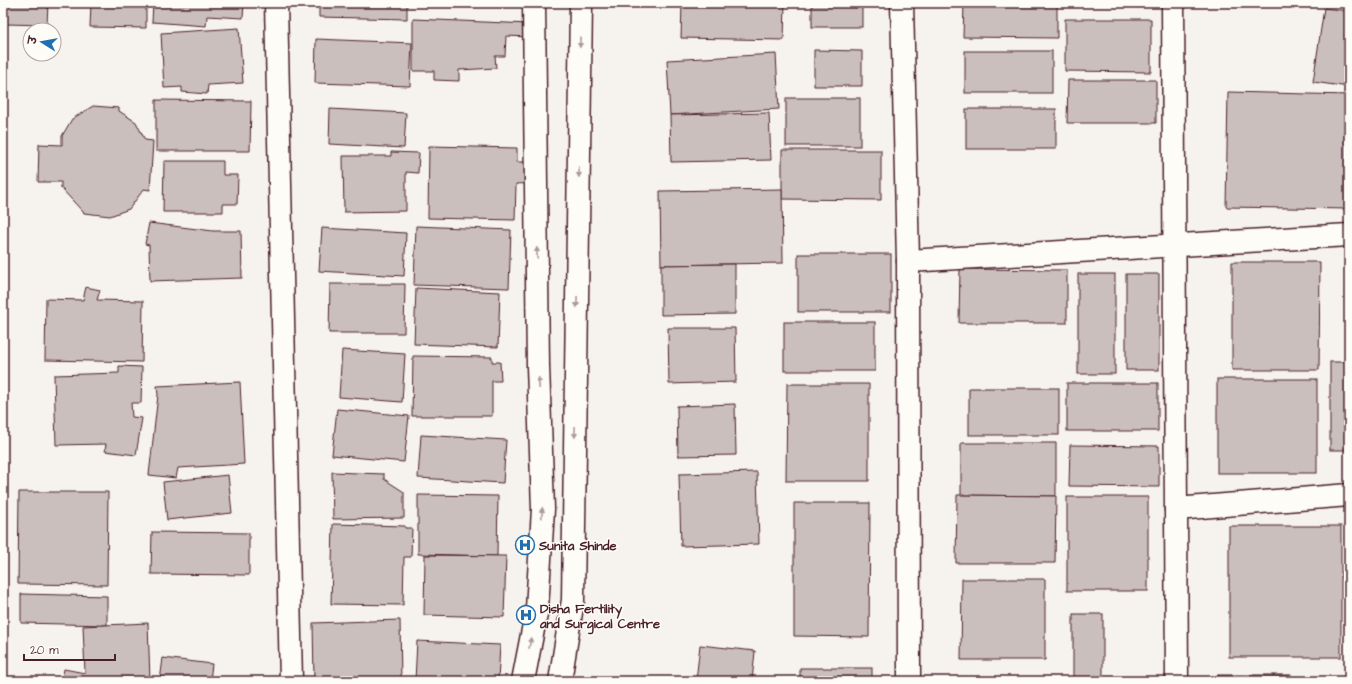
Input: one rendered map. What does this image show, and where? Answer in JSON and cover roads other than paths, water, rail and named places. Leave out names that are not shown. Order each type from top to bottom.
[{"type":"street","points":[[276,3],[291,681]]},
{"type":"street","points":[[523,681],[537,609],[543,509],[538,366],[534,3]]},
{"type":"street","points":[[560,681],[573,600],[581,3]]},
{"type":"street","points":[[902,3],[908,261],[909,681]]},
{"type":"street","points":[[1173,3],[1177,681]]},
{"type":"street","points":[[908,261],[1349,235]]},
{"type":"street","points":[[1176,509],[1349,495]]},
{"type":"place","name":"Sunita Shinde","points":[[525,545]]},
{"type":"place","name":"Disha Fertility and Surgical Centre","points":[[526,615]]}]
